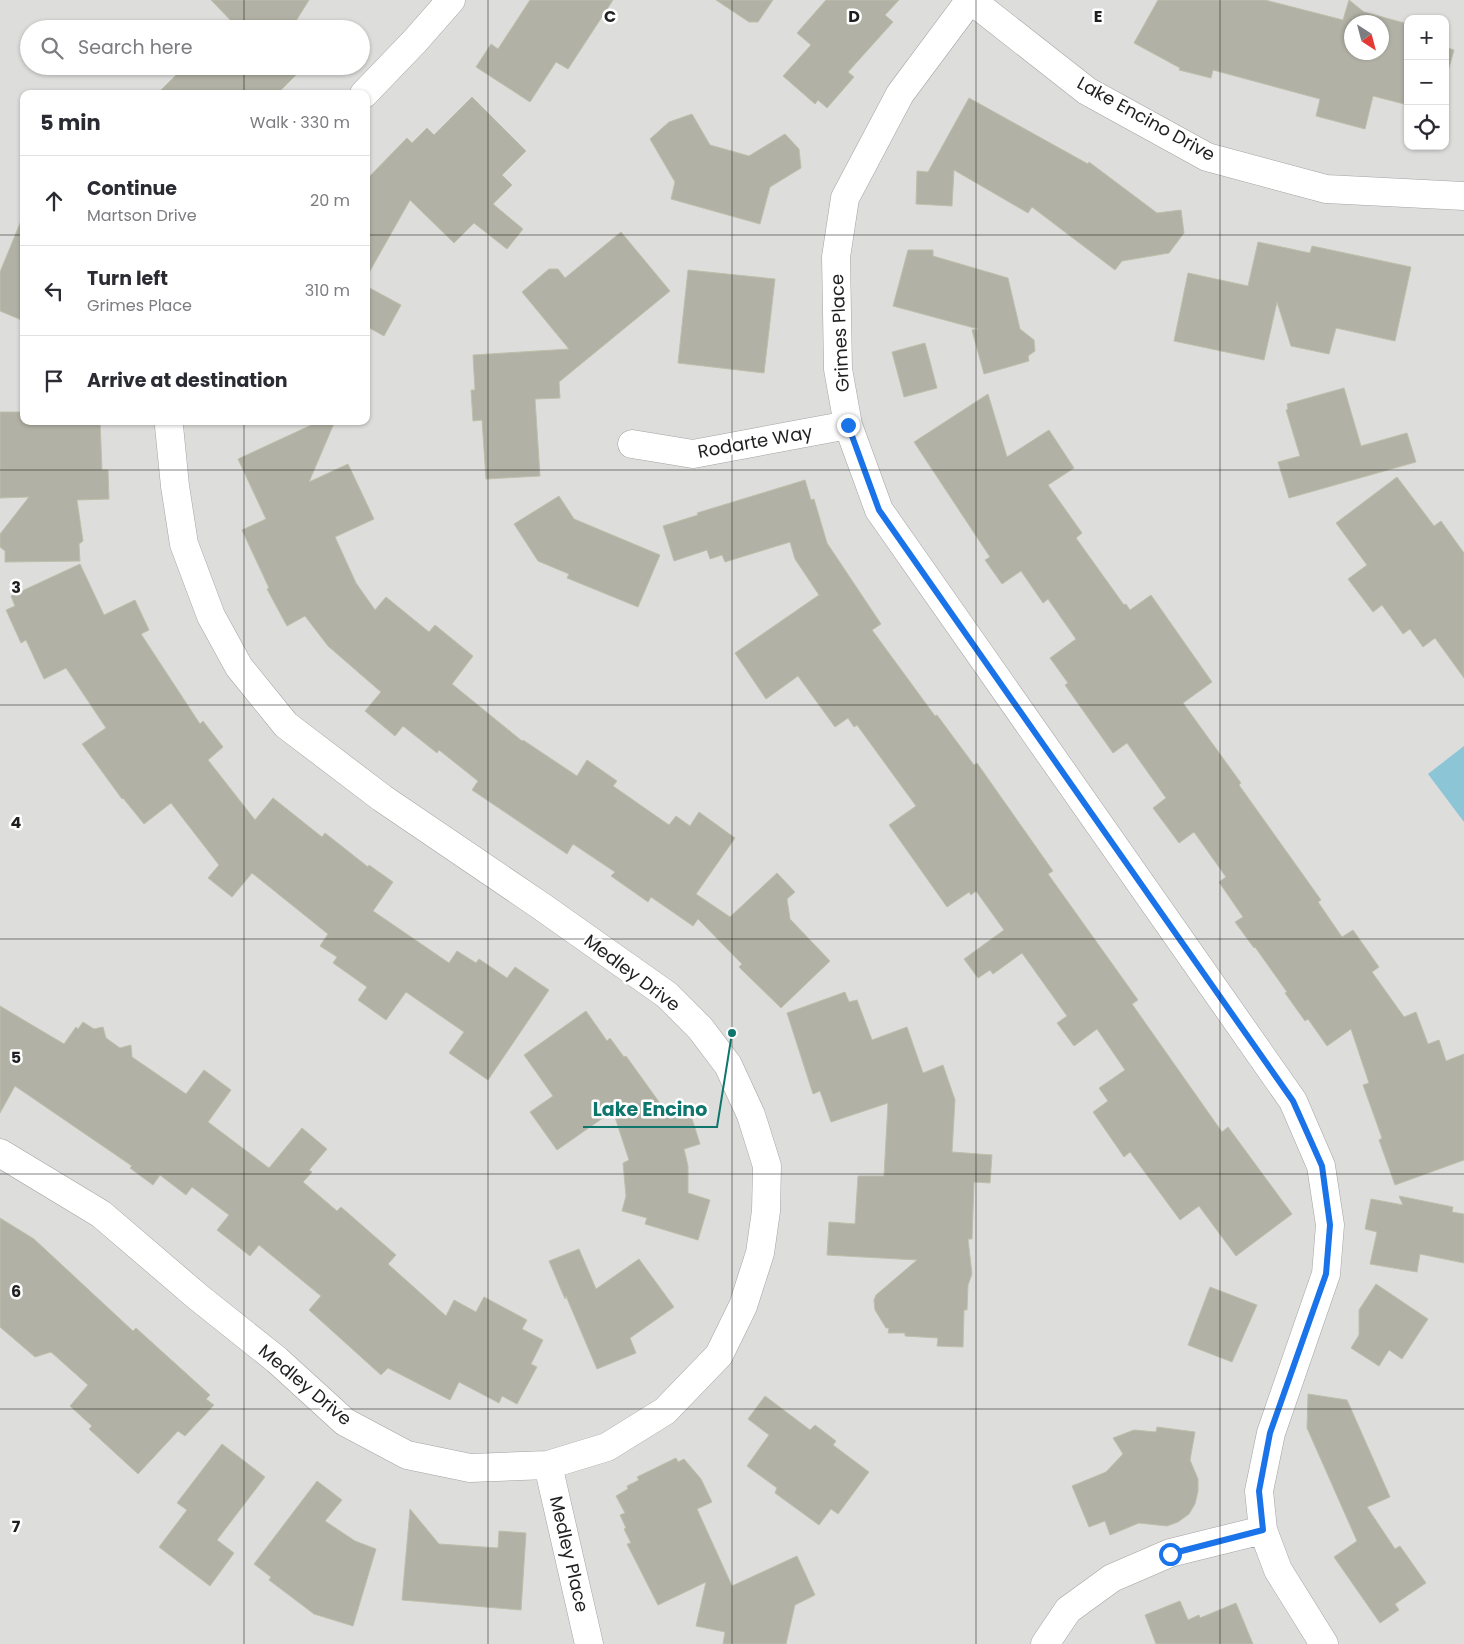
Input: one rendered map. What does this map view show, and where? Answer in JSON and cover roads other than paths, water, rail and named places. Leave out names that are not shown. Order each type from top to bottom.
[{"type":"street","points":[[368,90],[451,0]]},
{"type":"street","name":"Lake Encino Drive","points":[[970,0],[1087,91],[1206,157],[1326,189],[1464,196]]},
{"type":"street","name":"Grimes Place","points":[[970,0],[900,94],[845,198],[836,257],[836,311],[838,369],[848,425],[879,510],[1293,1101],[1322,1166],[1330,1225],[1326,1274],[1270,1433],[1259,1491],[1263,1530],[1278,1570],[1324,1644]]},
{"type":"street","name":"Medley Drive","points":[[0,1153],[101,1214],[198,1297],[277,1360],[345,1422],[407,1455],[470,1468],[548,1465],[607,1447],[665,1411],[719,1355],[743,1306],[760,1254],[764,1228],[767,1166],[751,1115],[728,1065],[700,1028],[668,995],[382,798],[286,725],[239,667],[211,616],[184,544],[174,486],[168,425]]},
{"type":"street","name":"Rodarte Way","points":[[632,444],[693,454],[848,425]]},
{"type":"street","name":"Medley Place","points":[[548,1465],[590,1644]]},
{"type":"street","points":[[1045,1644],[1068,1610],[1112,1578],[1170,1554],[1263,1530]]},
{"type":"place","name":"Lake Encino","points":[[732,1033]]}]
